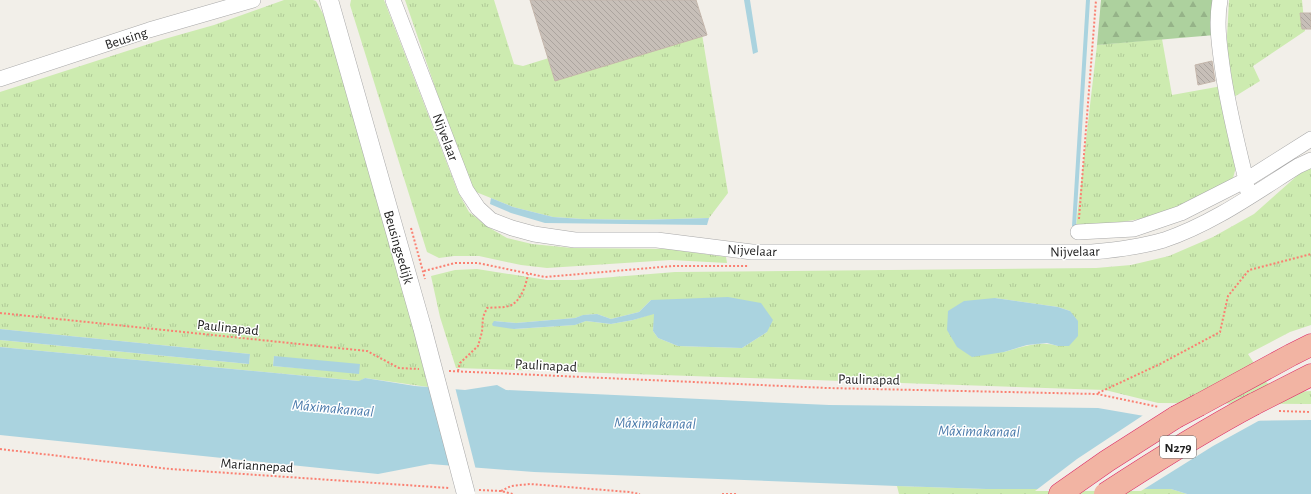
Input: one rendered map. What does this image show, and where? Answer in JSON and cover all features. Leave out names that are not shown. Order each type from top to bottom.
[{"type":"highway","name":"N279","points":[[1060,494],[1107,461],[1176,417],[1311,345]]},
{"type":"highway","name":"N279","points":[[1105,494],[1153,462],[1223,420],[1311,375]]},
{"type":"street","name":"Beusing","points":[[0,79],[148,30],[254,0]]},
{"type":"street","name":"Beusingsedijk","points":[[329,0],[422,328],[466,491]]},
{"type":"street","name":"Nijvelaar","points":[[393,0],[466,190],[478,208],[491,220],[534,234],[575,240],[656,240],[752,252],[1092,252],[1125,249],[1164,240],[1204,222],[1247,198],[1298,166],[1311,160]]},
{"type":"street","points":[[1220,0],[1218,36],[1233,125],[1246,180],[1247,198]]},
{"type":"street","name":"Nijvelaar","points":[[1078,232],[1134,229],[1181,213],[1246,180],[1311,139]]},
{"type":"path","points":[[1078,232],[1096,0]]},
{"type":"path","name":"Paulinapad","points":[[443,370],[827,388],[1097,394],[1160,364],[1220,332],[1228,296],[1249,270],[1311,254]]},
{"type":"path","name":"Nijvelaar","points":[[424,271],[455,263],[478,263],[546,277],[673,266],[732,266]]},
{"type":"path","points":[[458,371],[460,364],[478,346],[482,332],[483,317],[487,308],[510,306],[521,296],[526,285],[528,274]]},
{"type":"path","name":"Paulinapad","points":[[0,313],[367,351],[399,368],[421,369]]},
{"type":"path","name":"Mariannepad","points":[[0,449],[170,469],[514,494]]},
{"type":"path","points":[[500,492],[511,486],[530,484],[640,494]]},
{"type":"path","points":[[722,494],[736,494]]},
{"type":"green space","points":[[284,0],[316,1],[328,23],[410,311],[428,387],[365,378],[360,381],[0,347],[0,340],[249,364],[250,354],[0,329],[0,92],[161,40],[214,25]],"holes":[[[274,356],[359,373],[273,366]]]},
{"type":"green space","points":[[351,0],[384,0],[458,192],[469,212],[488,227],[507,238],[532,244],[572,248],[669,249],[726,257],[727,263],[671,260],[547,268],[521,265],[479,256],[454,256],[439,258],[427,252],[350,5]]},
{"type":"green space","points":[[405,0],[494,0],[514,64],[523,66],[688,15],[701,28],[728,193],[709,218],[640,220],[553,217],[513,207],[476,192],[468,183]]},
{"type":"green space","points":[[1101,0],[1217,0],[1215,35],[1097,45]]},
{"type":"green space","points":[[1229,0],[1302,0],[1305,31],[1253,66],[1260,81],[1234,97],[1228,69],[1227,37]]},
{"type":"green space","points":[[1162,39],[1172,95],[1222,86],[1236,167],[1233,178],[1189,203],[1161,214],[1129,221],[1076,226],[1097,45]]},
{"type":"green space","points":[[1311,165],[1311,325],[1290,332],[1248,354],[1267,383],[1293,392],[1311,391],[1311,404],[1158,403],[1105,390],[456,368],[440,317],[431,276],[455,270],[477,269],[547,280],[576,280],[675,272],[1096,268],[1131,265],[1169,256],[1213,237],[1254,214]],"holes":[[[995,298],[1058,307],[1070,311],[1058,346],[1051,344],[1037,344],[1004,352]],[[651,300],[767,332],[742,348],[678,346],[658,338],[653,331],[655,313],[633,320],[611,324],[586,321],[574,325],[515,329],[494,321],[516,323],[575,318],[584,315],[597,314],[611,319],[639,312]]]},
{"type":"green space","points":[[897,486],[986,489],[1171,489],[1187,494],[899,494]]},
{"type":"water","points":[[744,0],[750,0],[758,52],[753,54]]},
{"type":"water","points":[[1086,0],[1090,0],[1076,226],[1072,226]]},
{"type":"water","points":[[491,198],[513,207],[553,217],[640,220],[709,218],[707,225],[545,223],[511,213],[490,204]]},
{"type":"water","points":[[728,297],[761,303],[773,320],[767,332],[742,348],[678,346],[658,338],[653,331],[654,314],[611,324],[586,321],[575,325],[514,329],[493,326],[492,324],[494,321],[516,323],[575,318],[583,315],[597,314],[611,319],[639,312],[651,300]]},
{"type":"water","points":[[995,298],[1058,307],[1070,311],[1078,321],[1078,336],[1069,346],[1058,346],[1047,343],[1027,345],[1004,352],[972,357],[957,347],[947,330],[948,311],[964,301]]},
{"type":"water","points":[[0,329],[250,354],[249,364],[0,340]]},
{"type":"water","name":"Máximakanaal","points":[[0,347],[359,381],[365,378],[415,386],[465,390],[497,385],[506,390],[829,405],[1098,408],[1150,417],[1241,421],[1311,420],[1311,494],[1187,494],[1171,489],[986,489],[897,486],[534,472],[430,464],[378,474],[0,435]]},
{"type":"water","points":[[274,356],[360,364],[359,374],[273,366]]},
{"type":"pier","points":[[429,385],[455,387],[476,470],[451,468]]},
{"type":"pier","points":[[1145,414],[1262,419],[1213,446],[1141,491],[1035,491],[1077,459]]},
{"type":"building","points":[[530,0],[696,0],[707,35],[555,81]]},
{"type":"building","points":[[1300,13],[1311,13],[1311,29],[1302,29]]},
{"type":"building","points":[[1212,61],[1215,81],[1198,85],[1195,65]]}]
